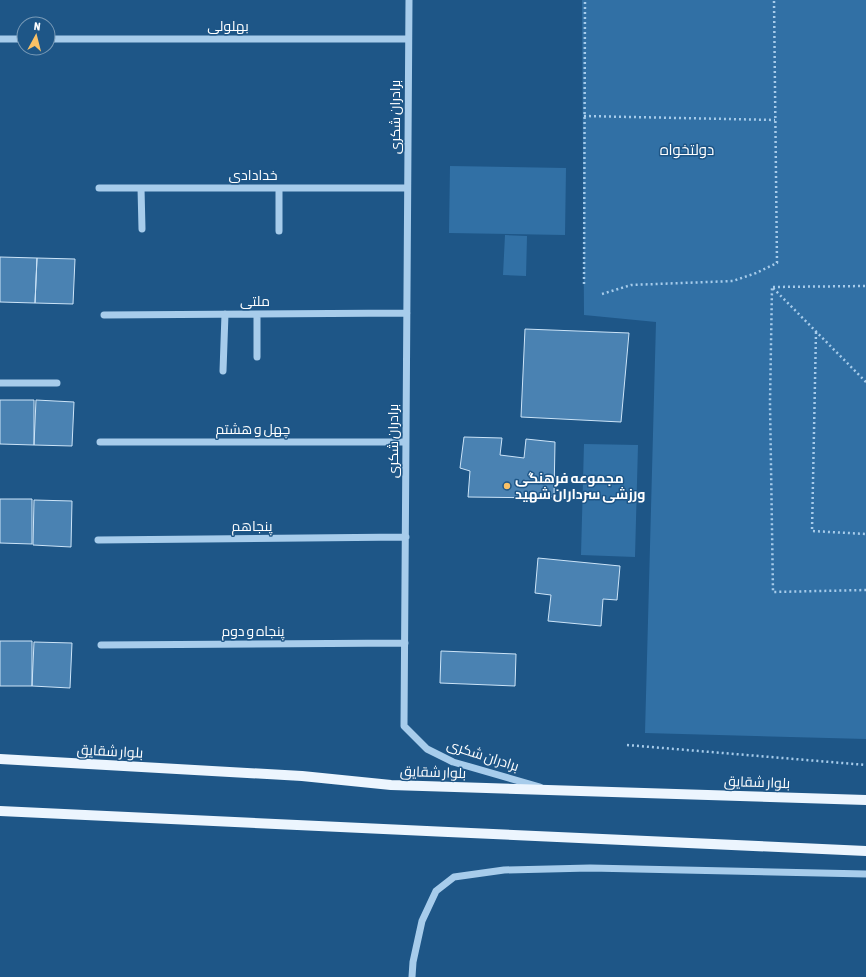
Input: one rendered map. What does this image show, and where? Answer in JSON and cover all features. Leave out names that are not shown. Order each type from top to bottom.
[{"type":"main road","name":"بلوار شقایق","points":[[0,759],[302,776],[391,785],[866,800]]},
{"type":"main road","points":[[0,811],[866,852]]},
{"type":"street","name":"برادران شکری","points":[[409,0],[404,726],[427,749],[453,762],[545,789]]},
{"type":"street","points":[[0,38],[16,38]]},
{"type":"street","name":"بهلولی","points":[[56,39],[408,39]]},
{"type":"street","name":"خدادادی","points":[[99,188],[408,188]]},
{"type":"street","points":[[141,188],[142,229]]},
{"type":"street","points":[[279,188],[279,232]]},
{"type":"street","name":"ملتی","points":[[104,315],[407,313]]},
{"type":"street","points":[[223,371],[225,314]]},
{"type":"street","points":[[257,314],[257,358]]},
{"type":"street","points":[[0,383],[57,383]]},
{"type":"street","name":"چهل و هشتم","points":[[100,442],[406,442]]},
{"type":"street","name":"پنجاهم","points":[[98,540],[406,537]]},
{"type":"street","name":"پنجاه و دوم","points":[[101,645],[405,643]]},
{"type":"street","points":[[412,977],[413,962],[422,921],[436,891],[454,877],[504,870],[590,868],[866,874]]},
{"type":"path","points":[[584,284],[585,0]]},
{"type":"path","points":[[602,294],[631,284],[733,281],[756,273],[777,263],[774,0]]},
{"type":"path","points":[[584,116],[775,120]]},
{"type":"path","points":[[772,286],[866,286]]},
{"type":"path","points":[[772,286],[866,382]]},
{"type":"path","points":[[772,286],[770,402],[773,592],[866,590]]},
{"type":"path","points":[[816,332],[812,531],[866,534]]},
{"type":"path","points":[[627,745],[866,765]]},
{"type":"shaded area","points":[[582,0],[866,0],[866,739],[645,733],[656,322],[584,315]]},
{"type":"shaded area","points":[[450,166],[566,168],[565,235],[449,233]]},
{"type":"shaded area","points":[[505,235],[527,236],[526,276],[503,275]]},
{"type":"shaded area","points":[[584,444],[638,445],[635,557],[581,555]]},
{"type":"building","points":[[0,257],[37,258],[35,303],[0,302]]},
{"type":"building","points":[[37,258],[75,259],[73,304],[35,303]]},
{"type":"building","points":[[525,329],[629,333],[621,422],[521,417]]},
{"type":"building","points":[[0,400],[34,400],[34,445],[0,444]]},
{"type":"building","points":[[36,400],[74,402],[72,446],[34,445]]},
{"type":"building","points":[[464,437],[502,438],[500,455],[524,458],[526,439],[555,442],[554,496],[548,498],[468,497],[470,471],[460,468]]},
{"type":"building","points":[[0,499],[32,499],[32,544],[0,543]]},
{"type":"building","points":[[34,500],[72,501],[71,547],[33,545]]},
{"type":"building","points":[[538,558],[620,566],[617,600],[603,599],[601,626],[548,621],[551,595],[535,593]]},
{"type":"building","points":[[0,641],[32,641],[32,686],[0,686]]},
{"type":"building","points":[[34,642],[72,643],[70,688],[32,686]]},
{"type":"building","points":[[441,651],[516,654],[515,686],[440,683]]},
{"type":"place","name":"مجموعه فرهنگی ورزشی سرداران شهید","points":[[507,486]]},
{"type":"district","name":"دولتخواه","points":[[687,150]]}]
